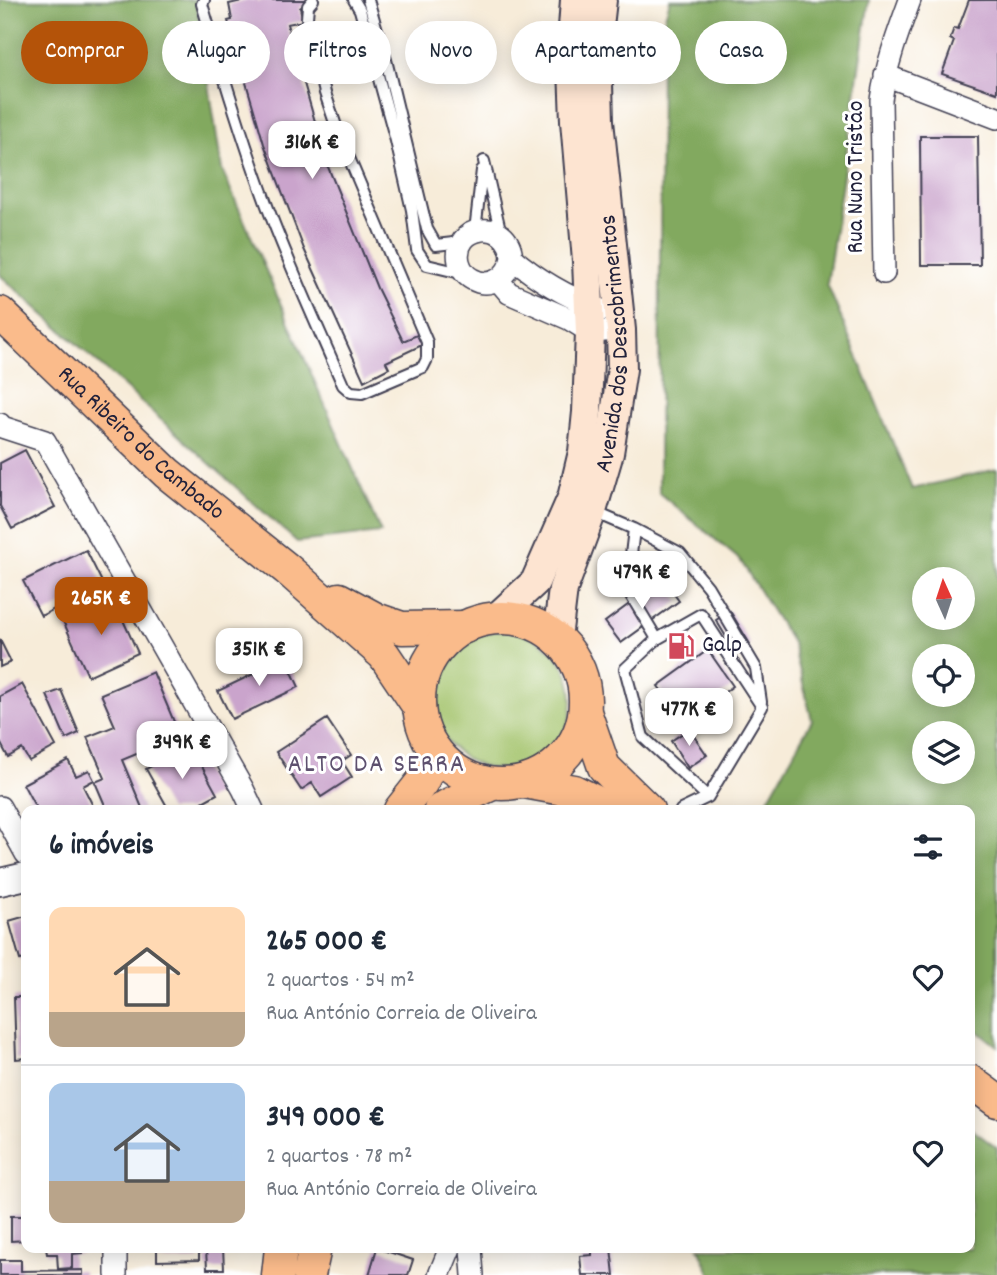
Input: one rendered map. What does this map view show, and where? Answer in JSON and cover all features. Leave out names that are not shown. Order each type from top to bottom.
[{"type":"main road","name":"Avenida dos Descobrimentos","points":[[496,618],[535,582],[572,498],[583,452],[587,412],[589,318],[575,121],[572,42],[575,0]]},
{"type":"main road","name":"Avenida dos Descobrimentos","points":[[557,639],[563,589],[610,453],[622,369],[620,324],[599,121],[597,44],[601,0]]},
{"type":"main road","name":"Rua Ribeiro do Cambado","points":[[0,313],[167,473],[287,569],[384,655],[419,707]]},
{"type":"main road","name":"Rua Ribeiro do Cambado","points":[[287,569],[366,614],[402,628],[465,627]]},
{"type":"main road","points":[[496,618],[529,622],[557,639],[569,650],[580,672],[586,695],[582,728],[565,756],[539,776],[508,785],[476,780],[461,774],[448,764],[436,752],[428,738],[421,723],[419,707],[419,690],[423,675],[439,647],[451,635],[465,627],[496,618]]},
{"type":"main road","points":[[585,712],[604,767],[643,805]]},
{"type":"main road","points":[[404,805],[422,782],[436,752]]},
{"type":"main road","points":[[524,782],[574,792],[601,805]]},
{"type":"main road","points":[[448,805],[492,784]]},
{"type":"main road","points":[[975,1085],[997,1101]]},
{"type":"main road","points":[[278,1275],[280,1253]]},
{"type":"main road","points":[[309,1275],[314,1253]]},
{"type":"street","name":"Rua Nuno Tristão","points":[[884,273],[881,100],[892,50],[910,0]]},
{"type":"street","points":[[885,75],[997,118]]},
{"type":"street","points":[[484,229],[493,230],[508,240],[512,249],[510,267],[498,280],[481,283],[472,280],[460,267],[459,250],[469,236],[484,229]]},
{"type":"street","points":[[512,258],[589,318]]},
{"type":"street","points":[[555,289],[576,275],[587,261]]},
{"type":"street","points":[[498,280],[509,293],[569,319],[589,318],[620,324]]},
{"type":"street","points":[[0,424],[2,427],[46,441],[250,805]]},
{"type":"street","points":[[0,807],[21,845]]},
{"type":"street","points":[[0,882],[21,877]]},
{"type":"street","points":[[116,1253],[116,1275]]},
{"type":"street","points":[[439,1275],[448,1253]]},
{"type":"street","points":[[471,1253],[473,1275]]},
{"type":"lane","points":[[204,0],[202,4],[231,101],[298,283],[343,386],[351,392],[362,393],[423,367],[428,359],[428,342],[338,132],[325,93],[307,18],[308,6],[313,0]]},
{"type":"lane","points":[[354,0],[360,10],[396,141],[412,210],[417,250],[427,265],[466,274]]},
{"type":"lane","points":[[368,0],[386,60],[427,229],[436,245],[469,236],[484,161],[501,234]]},
{"type":"lane","points":[[592,511],[680,553],[708,587],[756,668],[762,707],[708,797],[691,805]]},
{"type":"lane","points":[[634,529],[627,589],[657,639]]},
{"type":"lane","points":[[708,797],[643,737],[625,669],[657,639],[701,614],[762,707]]},
{"type":"green space","points":[[0,0],[196,0],[199,21],[162,21],[162,84],[209,84],[222,170],[381,533],[297,542],[0,275]]},
{"type":"green space","points":[[670,0],[869,0],[827,284],[912,489],[997,469],[997,1046],[975,1029],[975,805],[765,805],[812,720],[793,644],[740,560],[659,493],[661,84],[681,84],[681,21],[664,21]]},
{"type":"green space","points":[[503,631],[529,637],[552,651],[566,674],[572,700],[566,726],[552,749],[529,763],[503,769],[477,763],[454,749],[440,726],[434,700],[440,674],[454,651],[477,637]]},
{"type":"green space","points":[[975,1132],[997,1148],[997,1275],[711,1275],[701,1253],[975,1253]]},
{"type":"building","points":[[246,0],[310,0],[300,8],[303,21],[284,21],[284,84],[304,84],[328,167],[377,288],[403,341],[417,335],[422,345],[386,362],[389,368],[364,381],[304,249],[264,144],[246,84],[270,84],[270,21],[228,21],[232,20],[229,4]]},
{"type":"building","points":[[969,0],[997,0],[997,93],[942,74],[954,41],[950,39],[954,28],[958,29]]},
{"type":"building","points":[[920,136],[978,136],[980,265],[921,265]]},
{"type":"building","points":[[25,450],[55,507],[12,529],[0,506],[0,463]]},
{"type":"building","points":[[86,550],[103,584],[41,616],[23,581]]},
{"type":"building","points":[[663,579],[679,601],[621,643],[605,622]]},
{"type":"building","points":[[113,598],[138,653],[88,676],[63,621]]},
{"type":"building","points":[[730,611],[750,644],[736,653],[716,620]]},
{"type":"building","points":[[0,640],[11,662],[0,667]]},
{"type":"building","points":[[708,650],[733,686],[684,722],[658,686]]},
{"type":"building","points":[[284,655],[299,687],[232,719],[218,691],[264,669],[262,665]]},
{"type":"building","points":[[153,672],[180,736],[122,760],[141,805],[105,805],[95,782],[105,778],[87,737],[115,726],[101,694]]},
{"type":"building","points":[[22,684],[56,746],[29,761],[22,749],[8,757],[0,742],[0,696]]},
{"type":"building","points":[[61,690],[79,733],[66,739],[47,695]]},
{"type":"building","points":[[327,719],[351,755],[342,761],[352,777],[321,797],[312,783],[301,790],[276,752]]},
{"type":"building","points":[[689,729],[707,755],[688,768],[671,741]]},
{"type":"building","points":[[190,745],[217,794],[197,805],[166,805],[146,769]]},
{"type":"building","points":[[68,760],[76,776],[89,770],[94,780],[83,786],[92,805],[34,805],[23,784]]},
{"type":"building","points":[[21,917],[21,960],[20,960],[9,921]]},
{"type":"building","points":[[14,997],[21,997],[21,1058],[16,1059]]},
{"type":"building","points":[[11,1216],[21,1216],[21,1240],[11,1241]]},
{"type":"building","points":[[82,1253],[72,1254],[72,1268],[58,1269],[57,1254],[47,1254]]},
{"type":"building","points":[[157,1253],[199,1253],[199,1260],[157,1261]]},
{"type":"building","points":[[206,1253],[223,1253],[224,1269],[207,1269]]},
{"type":"building","points":[[376,1253],[392,1253],[413,1260],[408,1275],[369,1275]]},
{"type":"building","points":[[612,1253],[614,1275],[582,1275],[580,1256]]},
{"type":"building","points":[[0,1260],[21,1260],[21,1271],[83,1270],[83,1275],[0,1275]]},
{"type":"place","name":"Galp","points":[[681,646]]},
{"type":"district","name":"ALTO DA SERRA","points":[[377,765]]}]
